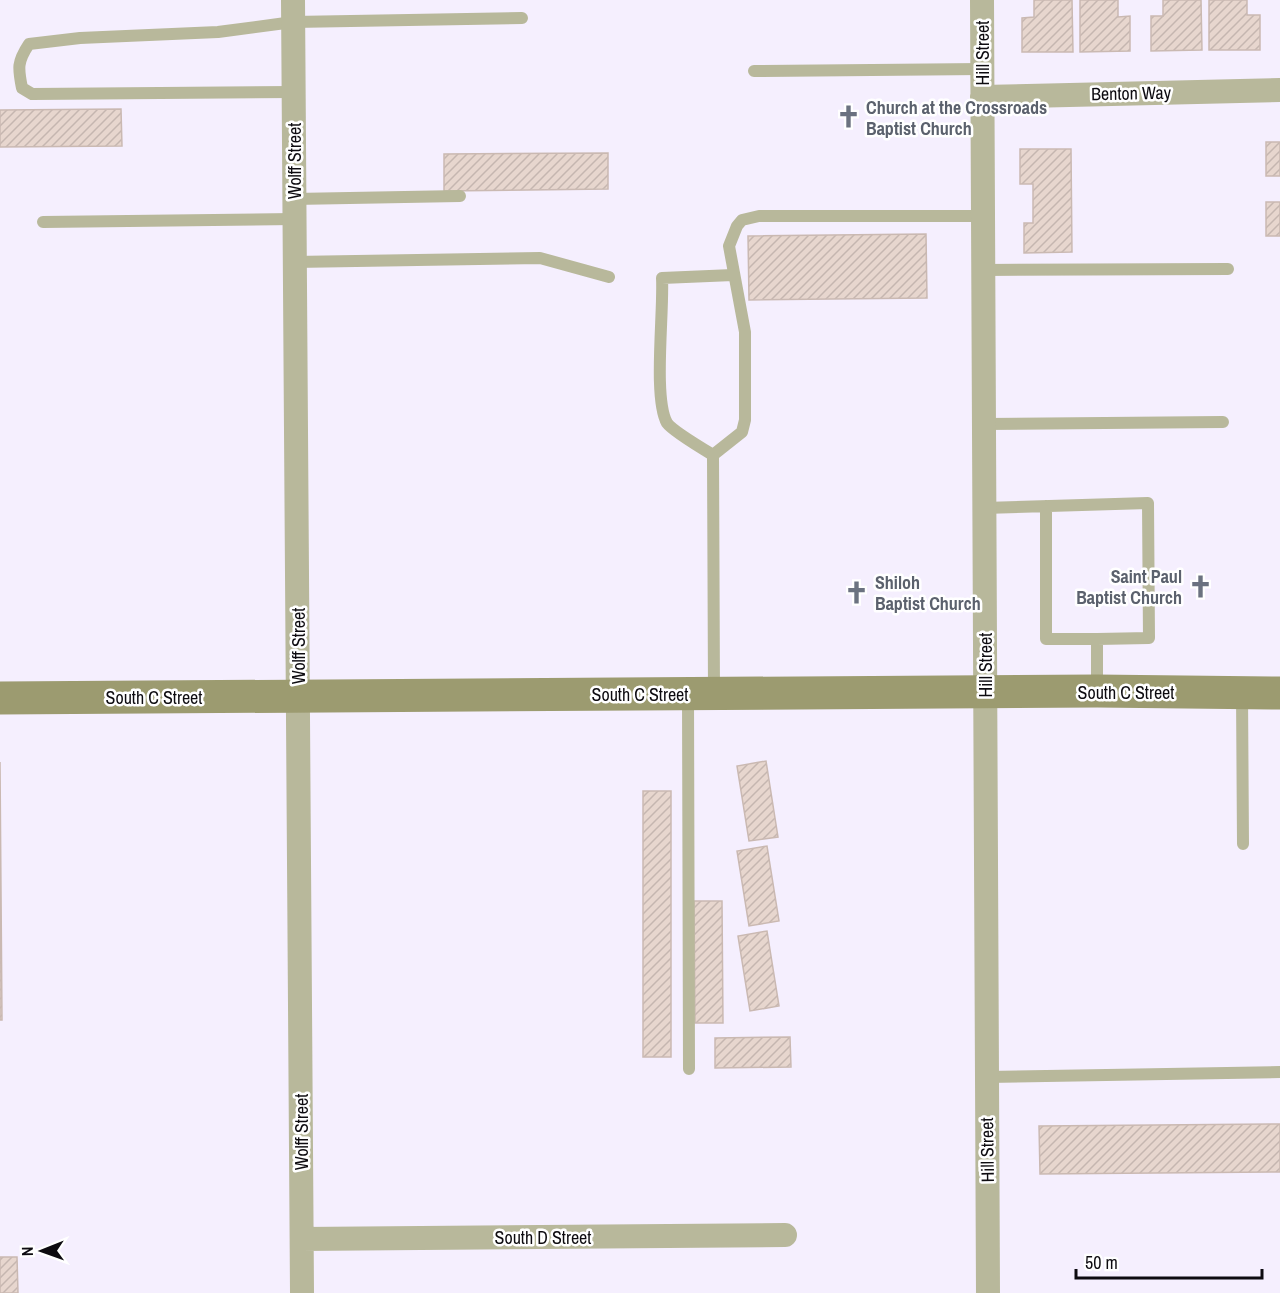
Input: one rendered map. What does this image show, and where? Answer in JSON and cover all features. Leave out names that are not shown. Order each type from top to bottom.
[{"type":"street","name":"Hill Street","points":[[982,0],[988,1293]]},
{"type":"street","name":"Wolff Street","points":[[293,11],[302,1293]]},
{"type":"street","name":"Benton Way","points":[[982,97],[1280,90]]},
{"type":"street","name":"South C Street","points":[[0,698],[1097,691],[1280,693]]},
{"type":"street","name":"South D Street","points":[[302,1239],[785,1235]]},
{"type":"lane","points":[[293,92],[32,94],[22,88],[19,59],[29,44],[39,42],[218,32],[293,11],[522,18]]},
{"type":"lane","points":[[754,70],[982,69]]},
{"type":"lane","points":[[42,222],[294,209],[460,196]]},
{"type":"lane","points":[[689,1069],[701,694],[713,455],[741,432],[746,420],[745,332],[729,246],[742,220],[759,216],[983,216]]},
{"type":"lane","points":[[294,262],[540,258],[609,277]]},
{"type":"lane","points":[[983,270],[1228,269]]},
{"type":"lane","points":[[713,455],[668,424],[662,406],[660,372],[662,278],[733,275]]},
{"type":"lane","points":[[984,424],[1223,422]]},
{"type":"lane","points":[[984,508],[1046,506],[1148,503],[1149,638],[1046,639],[1046,506]]},
{"type":"lane","points":[[1096,639],[1097,691]]},
{"type":"lane","points":[[1242,693],[1243,844]]},
{"type":"lane","points":[[987,1077],[1280,1072]]},
{"type":"building","points":[[1034,0],[1072,0],[1073,52],[1022,52],[1022,18],[1034,17]]},
{"type":"building","points":[[1080,0],[1118,0],[1118,17],[1130,16],[1130,51],[1080,52]]},
{"type":"building","points":[[1163,0],[1201,0],[1202,50],[1151,51],[1151,16],[1163,16]]},
{"type":"building","points":[[1209,0],[1247,0],[1247,15],[1260,15],[1260,50],[1209,50]]},
{"type":"building","points":[[121,109],[122,146],[0,147],[0,110]]},
{"type":"building","points":[[1266,142],[1280,142],[1280,176],[1266,176]]},
{"type":"building","points":[[1020,149],[1071,149],[1072,252],[1024,253],[1024,223],[1033,223],[1033,184],[1020,184]]},
{"type":"building","points":[[608,153],[608,189],[444,191],[444,154]]},
{"type":"building","points":[[1266,202],[1280,202],[1280,236],[1266,236]]},
{"type":"building","points":[[926,234],[927,298],[749,300],[748,236]]},
{"type":"building","points":[[766,761],[778,837],[749,841],[737,766]]},
{"type":"building","points":[[0,762],[2,1020],[0,1020]]},
{"type":"building","points":[[643,791],[671,791],[671,1057],[643,1057]]},
{"type":"building","points":[[767,846],[779,921],[749,926],[737,851]]},
{"type":"building","points":[[694,901],[722,901],[723,1023],[695,1023]]},
{"type":"building","points":[[767,931],[779,1006],[750,1011],[738,936]]},
{"type":"building","points":[[790,1037],[791,1067],[715,1068],[715,1038]]},
{"type":"building","points":[[1280,1124],[1280,1172],[1040,1174],[1039,1126]]},
{"type":"building","points":[[0,1257],[17,1257],[18,1293],[0,1293]]},
{"type":"place","name":"Church at the Crossroads Baptist Church","points":[[848,117]]},
{"type":"place","name":"Saint Paul Baptist Church","points":[[1200,586]]},
{"type":"place","name":"Shiloh Baptist Church","points":[[857,592]]}]
